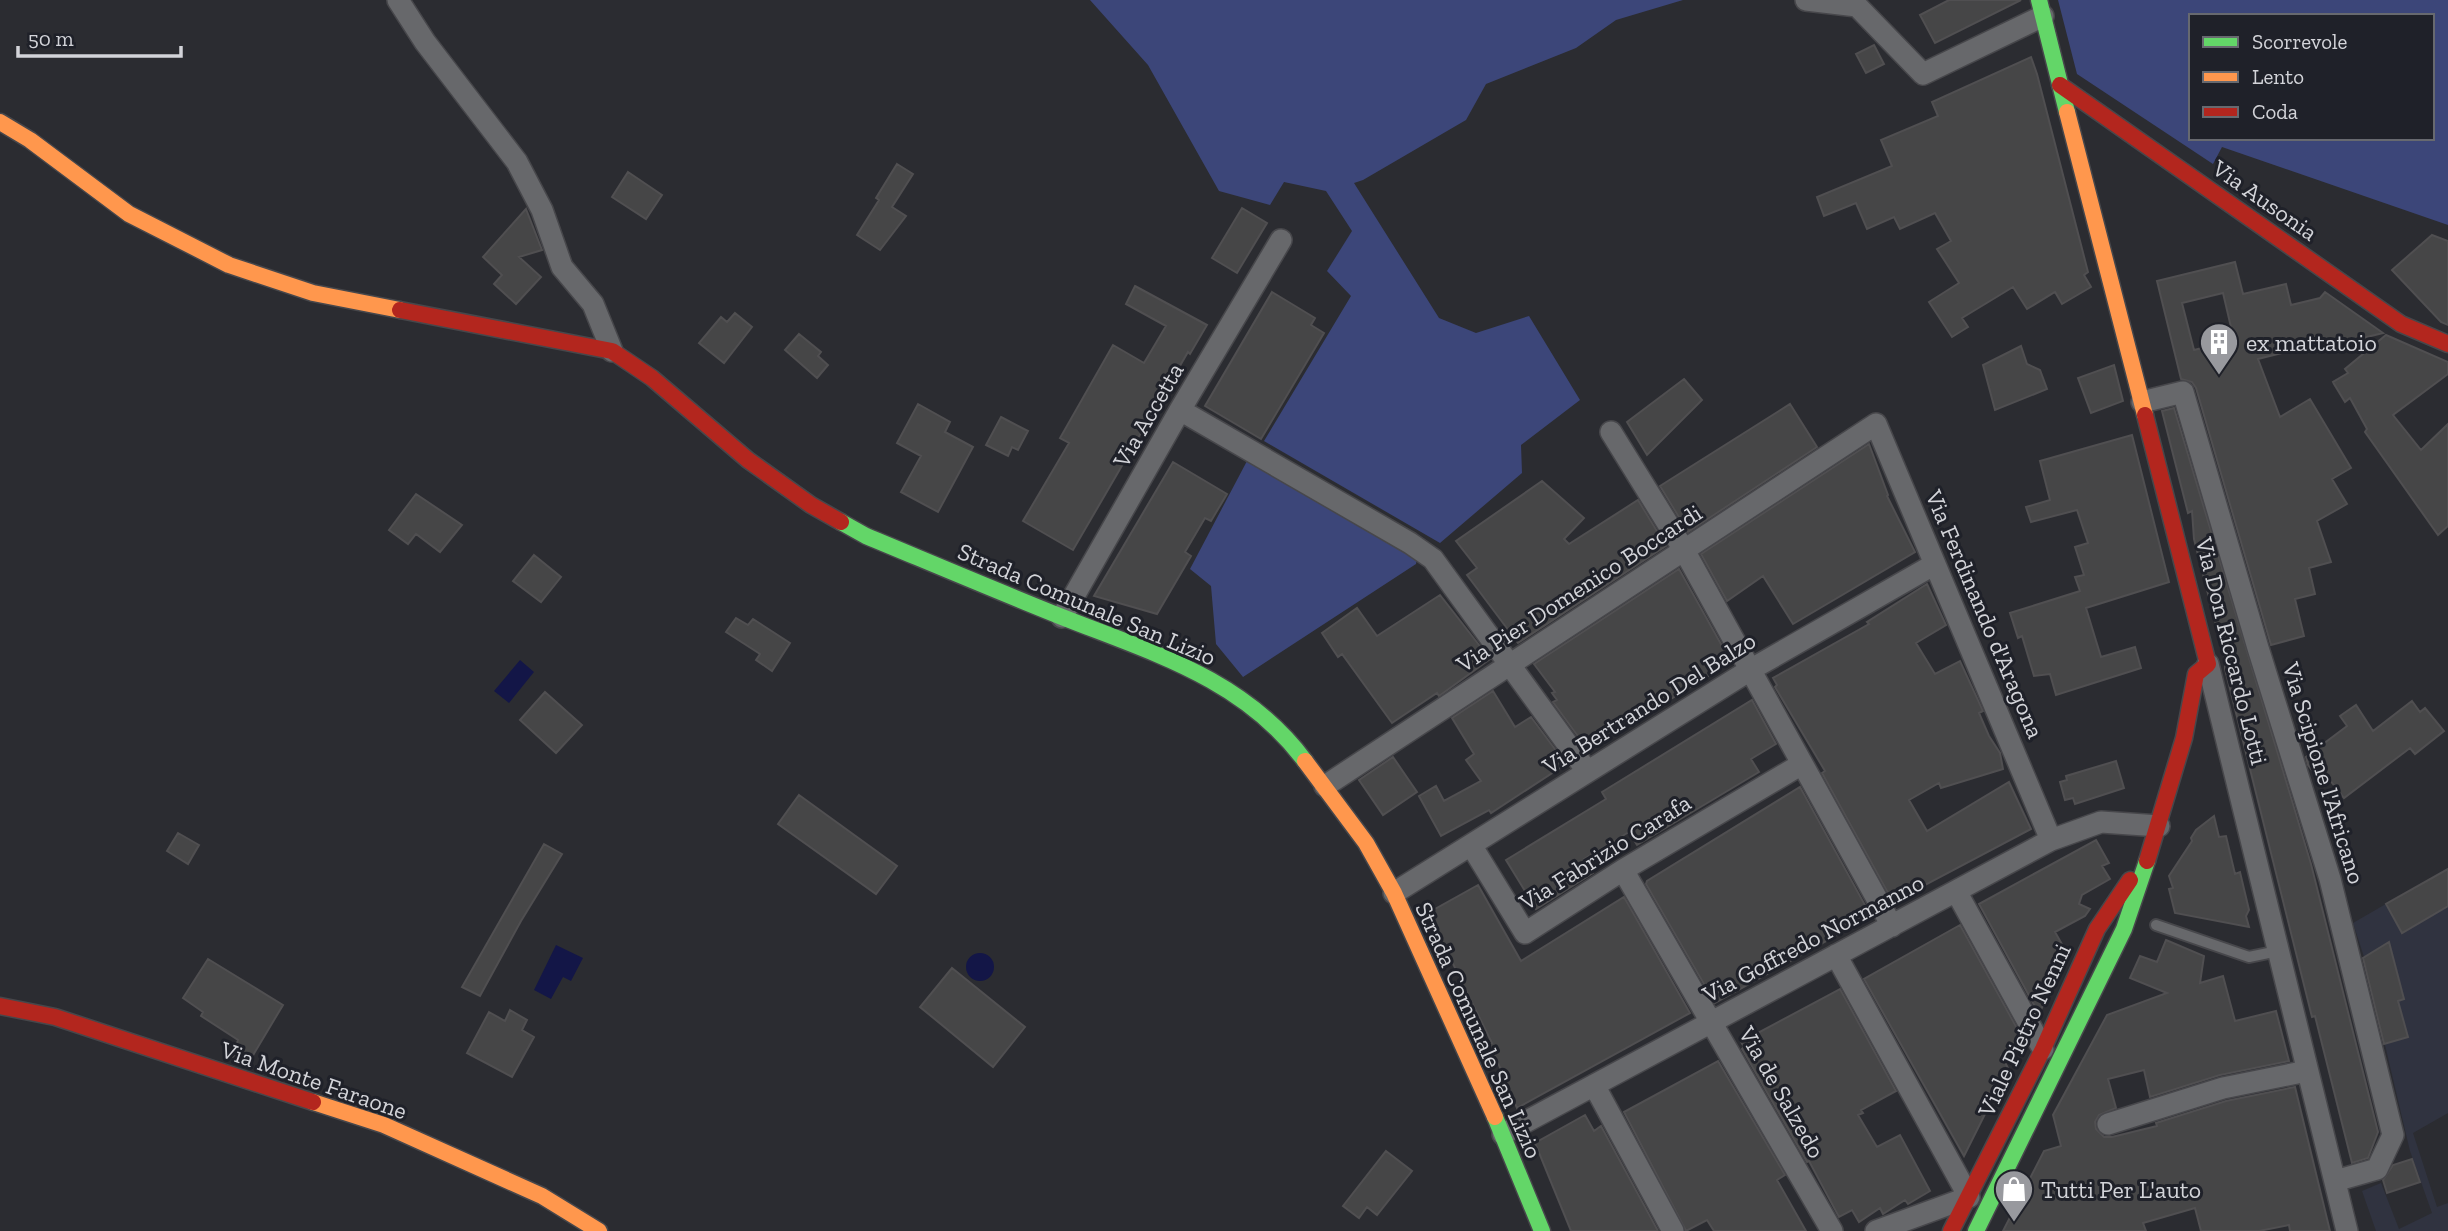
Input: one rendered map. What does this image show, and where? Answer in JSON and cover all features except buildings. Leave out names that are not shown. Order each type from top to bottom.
[{"type":"street","points":[[398,0],[425,42],[517,162],[542,210],[562,267],[593,304],[612,351]]},
{"type":"street","points":[[1806,0],[1854,3],[1923,74],[2041,8]]},
{"type":"street","name":"Via Don Riccardo Lotti","points":[[2041,8],[2208,664],[2347,1231]]},
{"type":"street","name":"Via Ausonia","points":[[2060,85],[2401,324],[2448,344]]},
{"type":"street","points":[[0,122],[30,140],[129,214],[229,265],[313,293],[612,351]]},
{"type":"street","name":"Via Accetta","points":[[1062,617],[1281,240]]},
{"type":"street","name":"Strada Comunale San Lizio","points":[[612,351],[652,378],[748,460],[811,505],[866,536],[1062,617],[1165,656],[1210,679],[1251,706],[1293,745],[1366,844],[1394,893],[1503,1134],[1542,1231]]},
{"type":"street","name":"Via Scipione l'Africano","points":[[2142,402],[2183,392],[2258,648],[2330,878],[2393,1135],[2377,1169],[2335,1181]]},
{"type":"street","points":[[1180,410],[1410,543],[1433,559],[1587,771]]},
{"type":"street","name":"Via Ferdinando d'Aragona","points":[[1863,433],[1876,424],[2052,840]]},
{"type":"street","points":[[1611,432],[1684,550],[1892,926]]},
{"type":"street","name":"Via Pier Domenico Boccardi","points":[[1325,786],[1863,433]]},
{"type":"street","name":"Via Bertrando Del Balzo","points":[[1394,893],[1750,670],[1935,564]]},
{"type":"street","name":"Viale Pietro Nenni","points":[[1976,1231],[2124,929],[2159,827],[2184,738],[2196,674],[2208,664]]},
{"type":"street","name":"Via Fabrizio Carafa","points":[[1472,845],[1525,933],[1623,870],[1802,764]]},
{"type":"street","name":"Via Goffredo Normanno","points":[[1503,1134],[2052,840],[2101,822],[2159,827]]},
{"type":"street","name":"Viale Pietro Nenni","points":[[1951,1231],[2043,1049],[2096,929],[2148,854]]},
{"type":"street","name":"Via de Salzedo","points":[[1623,870],[1832,1231]]},
{"type":"street","points":[[1956,891],[2043,1049]]},
{"type":"street","points":[[1836,955],[1969,1197],[1876,1231]]},
{"type":"street","name":"Via Monte Faraone","points":[[0,1006],[55,1017],[384,1125],[542,1196],[599,1231]]},
{"type":"street","points":[[2108,1124],[2223,1088],[2307,1070]]},
{"type":"street","points":[[1594,1085],[1673,1231]]},
{"type":"lane","points":[[2155,925],[2249,957],[2278,951]]},
{"type":"shaded area","points":[[1090,0],[1683,0],[1616,20],[1576,48],[1486,84],[1466,120],[1354,183],[1439,318],[1476,333],[1529,316],[1580,400],[1521,445],[1522,473],[1440,543],[1264,441],[1351,296],[1327,271],[1352,231],[1326,191],[1284,182],[1270,205],[1219,191],[1148,65]]},
{"type":"shaded area","points":[[2058,0],[2448,0],[2448,225],[2222,147],[2213,164],[2077,74]]},
{"type":"shaded area","points":[[1247,461],[1417,558],[1416,564],[1243,677],[1216,644],[1211,586],[1190,569]]},
{"type":"shaded area","points":[[520,660],[534,672],[509,703],[494,691]]},
{"type":"shaded area","points":[[2448,868],[2448,1113],[2413,1133],[2437,1207],[2448,1203],[2448,1231],[2376,1231],[2362,1191],[2381,1183],[2399,1229],[2432,1213],[2410,1151],[2365,960],[2353,923]]},
{"type":"shaded area","points":[[556,945],[583,958],[571,981],[563,977],[551,999],[534,990]]},
{"type":"shaded area","points":[[980,953],[990,957],[994,967],[990,977],[980,981],[970,977],[966,967],[970,957]]},
{"type":"traffic: fast","points":[[2039,0],[2067,112]]},
{"type":"traffic: fast","points":[[841,522],[866,536],[1195,672],[1254,709],[1281,733],[1305,761]]},
{"type":"traffic: fast","points":[[1976,1231],[2124,929],[2147,861]]},
{"type":"traffic: fast","points":[[1495,1117],[1542,1231]]},
{"type":"traffic: slow","points":[[2067,112],[2145,415]]},
{"type":"traffic: slow","points":[[0,122],[30,140],[129,214],[229,265],[313,293],[400,310]]},
{"type":"traffic: slow","points":[[1305,761],[1366,843],[1394,893],[1495,1117]]},
{"type":"traffic: slow","points":[[313,1102],[384,1125],[542,1196],[599,1231]]},
{"type":"traffic: jam","points":[[2060,85],[2401,324],[2448,344]]},
{"type":"traffic: jam","points":[[400,310],[612,351],[652,378],[748,460],[811,505],[841,522]]},
{"type":"traffic: jam","points":[[2145,415],[2208,664],[2196,674],[2184,738],[2147,861]]},
{"type":"traffic: jam","points":[[1951,1231],[2043,1049],[2097,929],[2130,880]]},
{"type":"traffic: jam","points":[[0,1006],[55,1017],[313,1102]]},
{"type":"place","name":"ex mattatoio","points":[[2219,376]]},
{"type":"place","name":"Tutti Per L'auto","points":[[2014,1223]]}]
